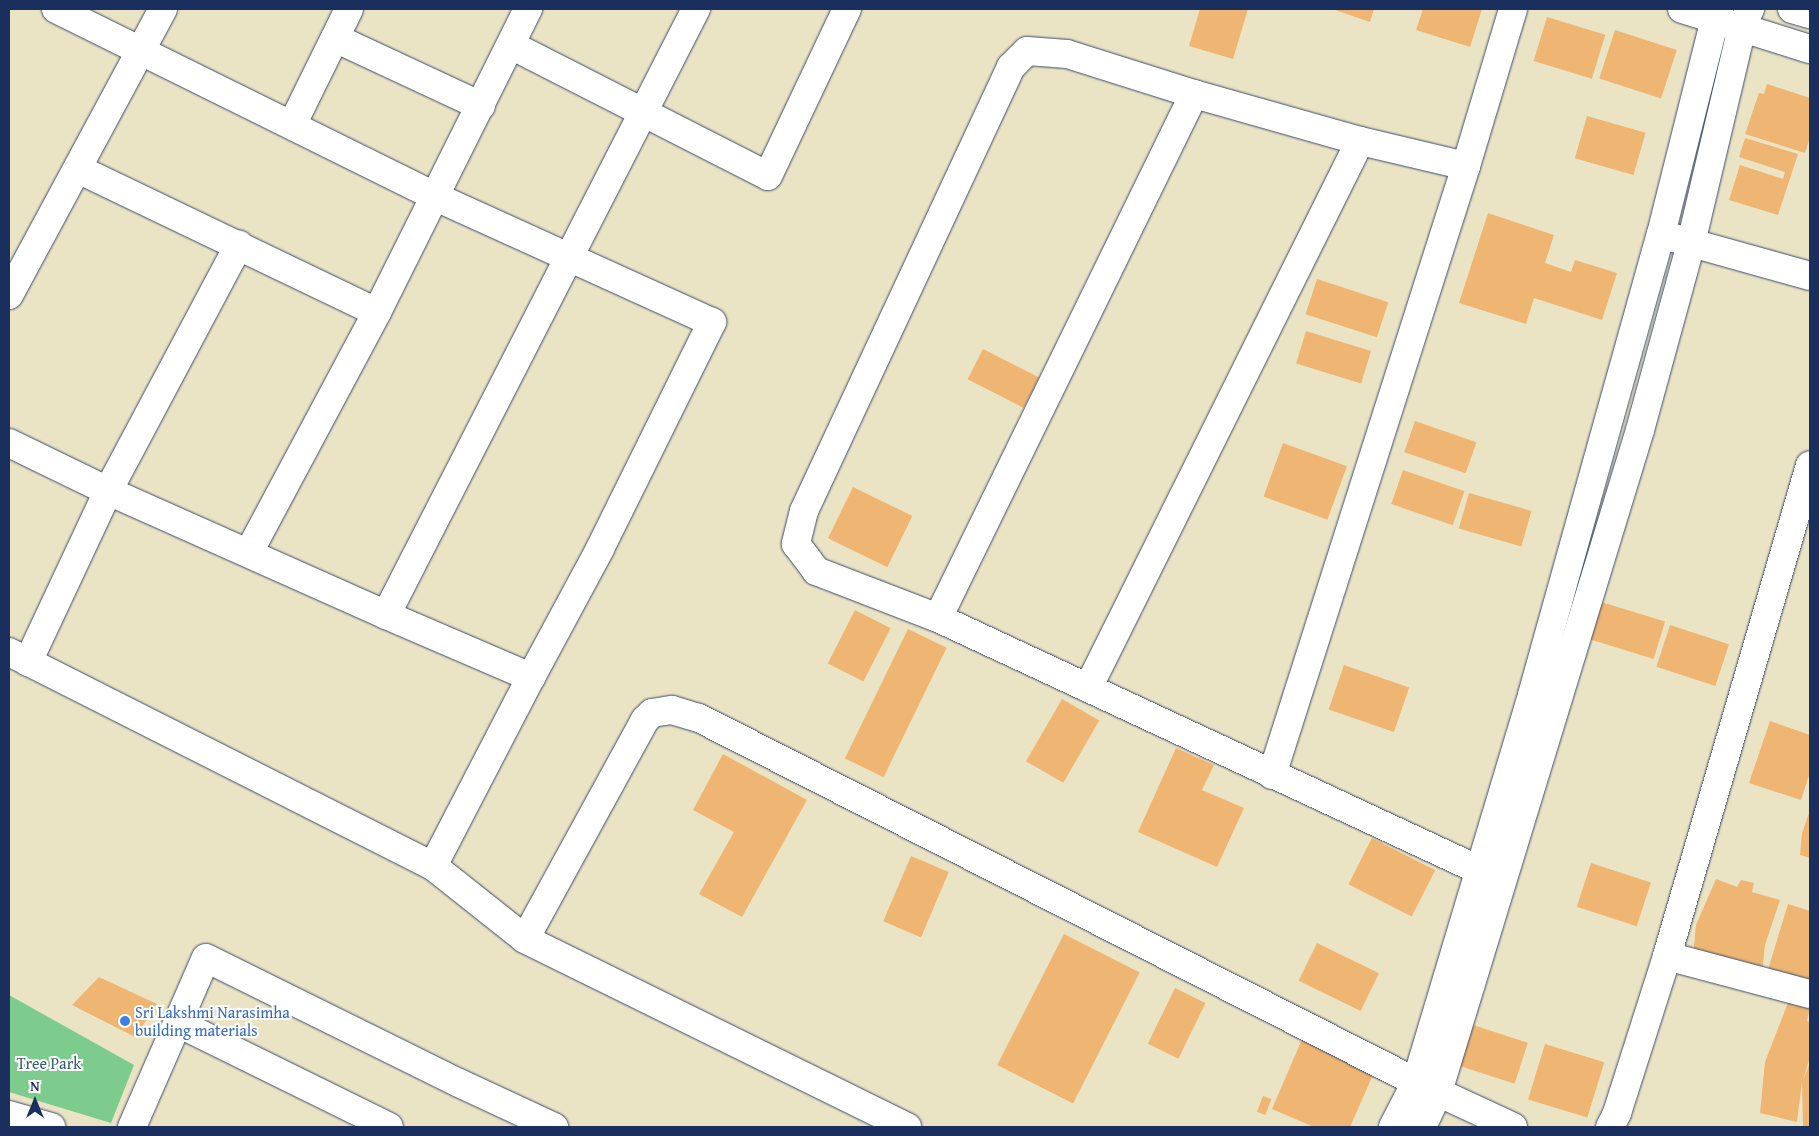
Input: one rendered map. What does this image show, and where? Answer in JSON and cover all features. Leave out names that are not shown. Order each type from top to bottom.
[{"type":"street","points":[[56,9],[436,197],[712,322],[600,549],[433,866]]},
{"type":"street","points":[[9,295],[163,9]]},
{"type":"street","points":[[292,126],[349,9]]},
{"type":"street","points":[[249,552],[377,312],[436,197],[528,9]]},
{"type":"street","points":[[386,615],[644,114],[696,9]]},
{"type":"street","points":[[511,45],[768,176],[847,9]]},
{"type":"street","points":[[1272,775],[1466,166],[1512,9]]},
{"type":"street","points":[[1682,9],[1746,18],[1810,49]]},
{"type":"street","points":[[1792,9],[1810,14]]},
{"type":"street","points":[[1422,1127],[1427,1087],[1479,870],[1532,695],[1661,234],[1717,14]]},
{"type":"street","points":[[1393,1127],[1427,1087],[1640,430],[1691,243],[1746,18]]},
{"type":"street","points":[[335,38],[481,106]]},
{"type":"street","points":[[1466,166],[1360,141],[1194,94],[1067,54],[1027,51],[1011,67],[804,511],[796,544],[816,571],[938,618],[1479,870]]},
{"type":"street","points":[[938,618],[1194,94]]},
{"type":"street","points":[[1088,688],[1360,141]]},
{"type":"street","points":[[78,169],[377,312]]},
{"type":"street","points":[[1661,234],[1810,276]]},
{"type":"street","points":[[239,245],[18,657],[433,866],[526,939],[907,1127]]},
{"type":"street","points":[[9,443],[108,491],[249,552],[386,615],[531,677]]},
{"type":"street","points":[[1610,1127],[1617,1113],[1667,956],[1810,466]]},
{"type":"street","points":[[526,939],[645,720],[652,713],[672,710],[699,718],[1427,1087],[1513,1127]]},
{"type":"street","points":[[1667,956],[1810,994]]},
{"type":"street","points":[[132,1127],[206,958],[458,1083],[554,1127]]},
{"type":"street","points":[[178,1023],[340,1116],[389,1127]]},
{"type":"street","points":[[9,1115],[51,1127]]},
{"type":"green space","name":"Tree Park","points":[[9,995],[134,1065],[111,1123],[9,1092]]},
{"type":"building","points":[[1200,9],[1248,9],[1233,59],[1189,46]]},
{"type":"building","points":[[1332,9],[1374,9],[1370,22]]},
{"type":"building","points":[[1423,9],[1482,9],[1470,47],[1416,30]]},
{"type":"building","points":[[1547,17],[1605,35],[1592,79],[1534,61]]},
{"type":"building","points":[[1615,30],[1677,50],[1661,99],[1599,79]]},
{"type":"building","points":[[1767,84],[1810,98],[1810,137],[1805,153],[1745,134],[1759,93],[1764,94]]},
{"type":"building","points":[[1587,116],[1646,133],[1634,175],[1575,158]]},
{"type":"building","points":[[1745,138],[1798,154],[1778,215],[1729,200],[1740,165],[1783,179],[1785,172],[1739,157]]},
{"type":"building","points":[[1488,213],[1554,235],[1545,263],[1571,272],[1575,260],[1617,273],[1602,320],[1534,298],[1526,324],[1459,303]]},
{"type":"building","points":[[1317,279],[1388,302],[1377,337],[1306,314]]},
{"type":"building","points":[[1306,331],[1371,351],[1361,383],[1296,364]]},
{"type":"building","points":[[983,349],[1039,378],[1024,408],[968,379]]},
{"type":"building","points":[[1415,421],[1476,442],[1466,473],[1404,452]]},
{"type":"building","points":[[1283,443],[1347,466],[1327,520],[1264,497]]},
{"type":"building","points":[[1403,470],[1464,491],[1453,525],[1391,504]]},
{"type":"building","points":[[853,487],[912,516],[887,567],[828,538]]},
{"type":"building","points":[[1469,493],[1531,511],[1521,546],[1459,529]]},
{"type":"building","points":[[1601,602],[1665,622],[1654,659],[1590,639]]},
{"type":"building","points":[[855,610],[891,628],[863,682],[828,663]]},
{"type":"building","points":[[1670,625],[1729,644],[1715,686],[1656,667]]},
{"type":"building","points":[[908,629],[947,648],[884,777],[845,758]]},
{"type":"building","points":[[1344,665],[1409,687],[1394,732],[1329,709]]},
{"type":"building","points":[[1062,699],[1099,720],[1063,783],[1026,761]]},
{"type":"building","points":[[1770,721],[1810,735],[1810,772],[1801,800],[1749,783]]},
{"type":"building","points":[[1176,748],[1214,765],[1202,790],[1244,808],[1217,867],[1138,832]]},
{"type":"building","points":[[723,754],[807,800],[742,917],[699,894],[734,832],[693,810]]},
{"type":"building","points":[[1810,810],[1810,858],[1800,855],[1802,833]]},
{"type":"building","points":[[1372,838],[1435,870],[1412,917],[1348,884]]},
{"type":"building","points":[[911,856],[949,872],[921,937],[883,921]]},
{"type":"building","points":[[1591,863],[1651,882],[1637,926],[1577,907]]},
{"type":"building","points":[[1716,879],[1737,887],[1741,880],[1754,883],[1752,892],[1780,900],[1765,945],[1762,973],[1693,957],[1696,925]]},
{"type":"building","points":[[1788,904],[1810,911],[1810,986],[1767,973]]},
{"type":"building","points":[[1064,934],[1140,973],[1073,1104],[997,1065]]},
{"type":"building","points":[[1317,943],[1379,973],[1361,1011],[1299,981]]},
{"type":"building","name":"Sri Lakshmi Narasimha building materials","points":[[99,977],[157,1004],[135,1037],[72,1005]]},
{"type":"building","points":[[1175,988],[1206,1003],[1178,1059],[1148,1044]]},
{"type":"building","points":[[1789,1000],[1810,1008],[1807,1021],[1810,1022],[1810,1057],[1803,1080],[1810,1063],[1810,1127],[1803,1126],[1802,1082],[1797,1122],[1760,1113],[1765,1062]]},
{"type":"building","points":[[1467,1023],[1528,1043],[1515,1084],[1454,1064]]},
{"type":"building","points":[[1303,1037],[1376,1068],[1350,1127],[1314,1127],[1272,1109]]},
{"type":"building","points":[[1545,1044],[1604,1062],[1587,1118],[1528,1099]]},
{"type":"building","points":[[1263,1096],[1271,1099],[1265,1115],[1257,1112]]},
{"type":"place","name":"Sri Lakshmi Narasimha building materials","points":[[125,1021]]}]
